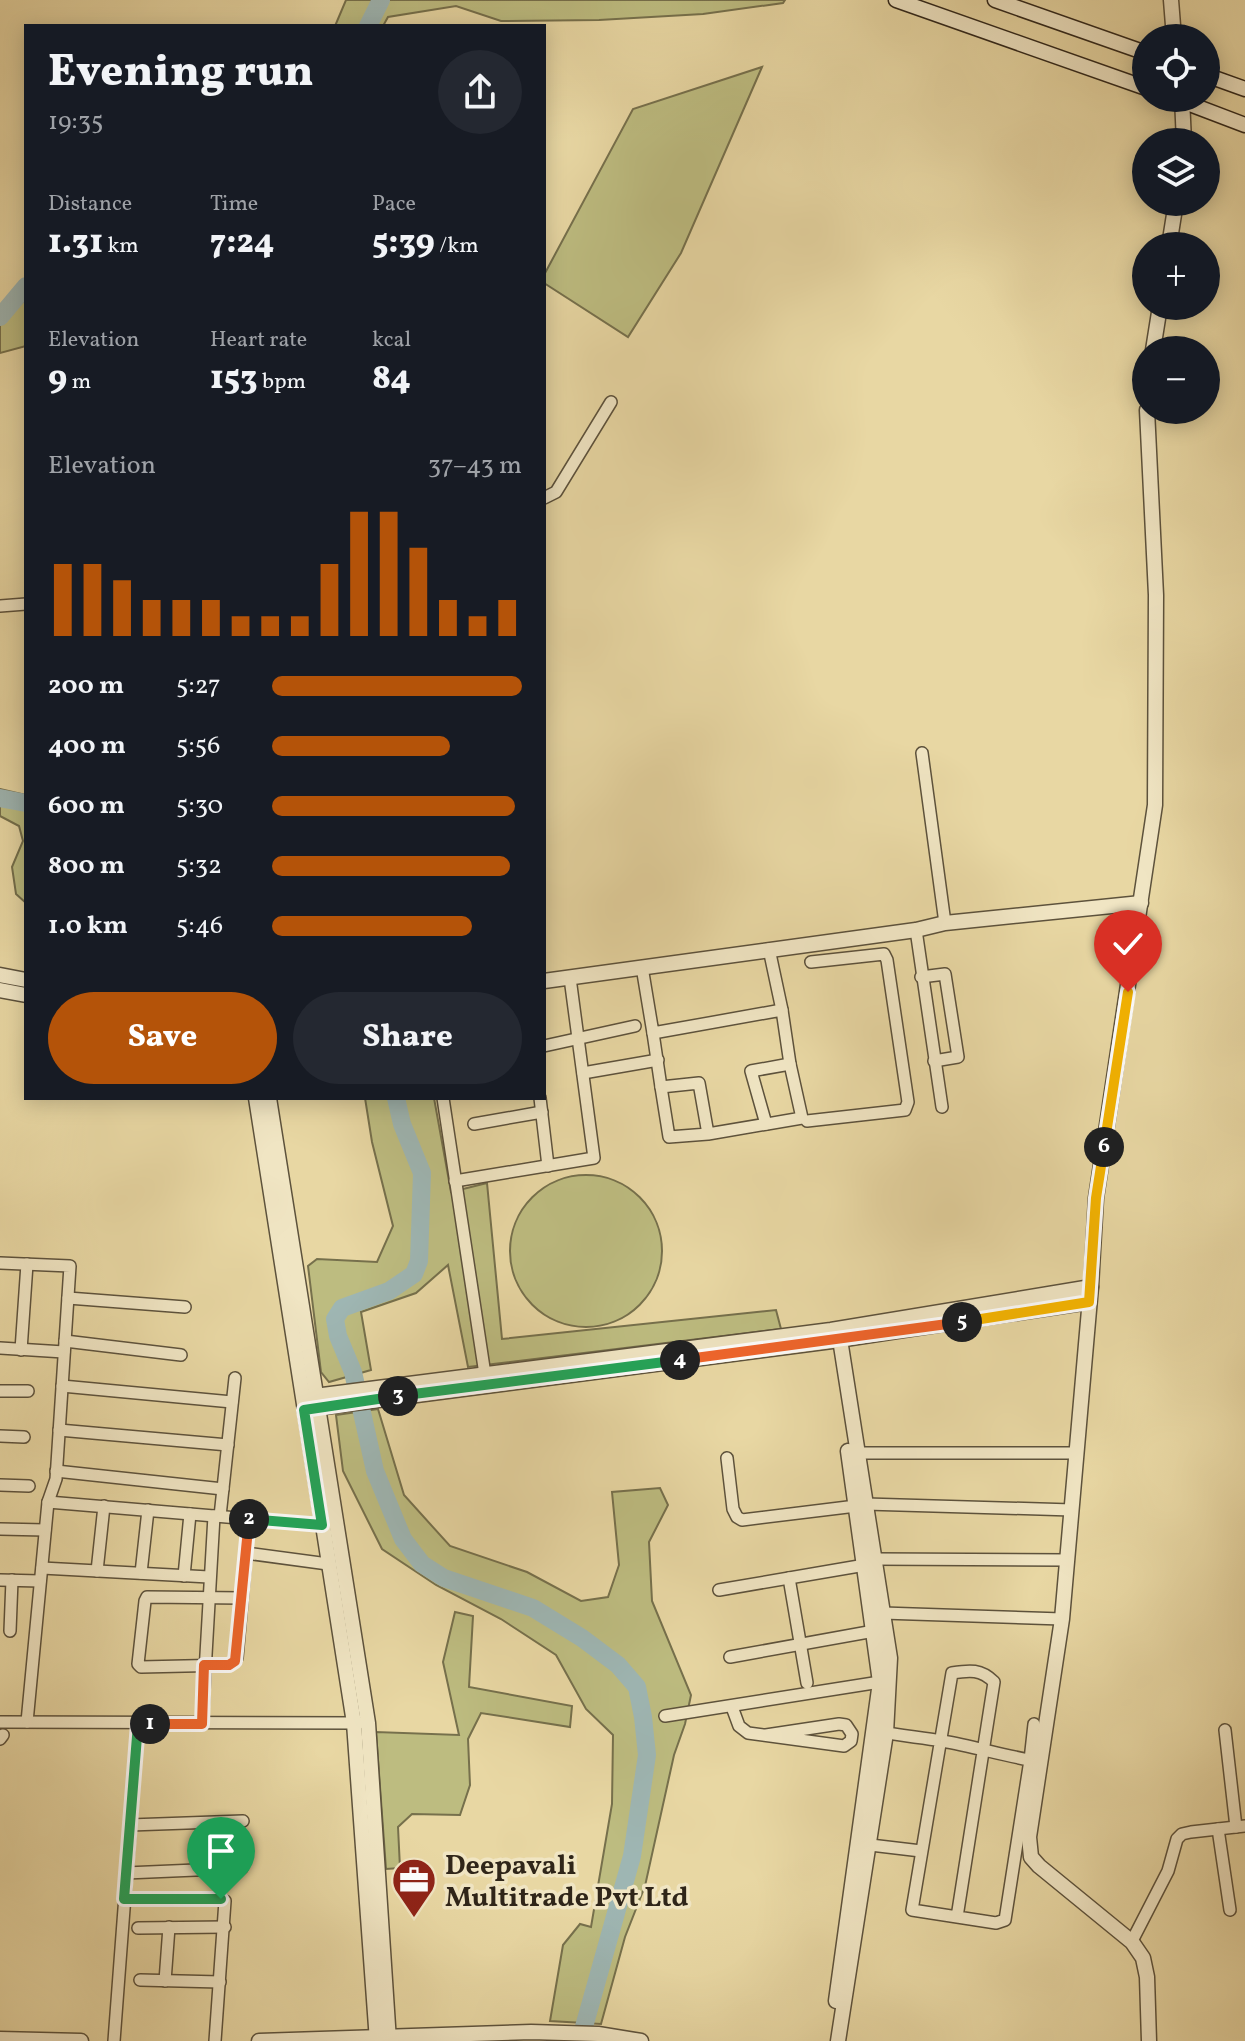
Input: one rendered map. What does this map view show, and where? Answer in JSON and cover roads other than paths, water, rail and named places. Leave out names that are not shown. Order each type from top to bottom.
[{"type":"street","points":[[896,0],[1132,83]]},
{"type":"street","points":[[995,0],[1132,48]]},
{"type":"street","points":[[1171,0],[1173,24]]},
{"type":"street","points":[[1220,80],[1245,89]]},
{"type":"street","points":[[1212,112],[1245,125]]},
{"type":"street","points":[[546,497],[556,492],[611,402]]},
{"type":"street","points":[[1148,424],[1156,595],[1155,805],[1096,1198],[1062,1619],[1029,1837],[1031,1857],[1132,1941],[1143,1958],[1147,1977],[1149,2041]]},
{"type":"street","points":[[0,606],[24,604]]},
{"type":"street","points":[[922,753],[945,923]]},
{"type":"street","points":[[546,981],[916,930],[945,923],[1141,903]]},
{"type":"street","points":[[916,930],[942,1107]]},
{"type":"street","points":[[832,941],[833,960]]},
{"type":"street","points":[[642,967],[669,1137],[708,1134],[802,1118],[769,949]]},
{"type":"street","points":[[807,1121],[905,1110],[908,1107],[887,960],[880,953],[811,962]]},
{"type":"street","points":[[921,977],[945,974],[956,1042],[958,1057],[934,1061]]},
{"type":"street","points":[[0,975],[24,980]]},
{"type":"street","points":[[455,1181],[594,1158],[570,978]]},
{"type":"street","points":[[0,990],[24,995]]},
{"type":"street","points":[[653,1033],[782,1010]]},
{"type":"street","points":[[546,1045],[635,1026]]},
{"type":"street","points":[[583,1073],[658,1060]]},
{"type":"street","points":[[766,1124],[751,1071],[790,1064]]},
{"type":"street","points":[[661,1087],[699,1083],[708,1134]]},
{"type":"street","points":[[256,1100],[310,1402],[361,1723],[383,2039]]},
{"type":"street","points":[[269,1100],[310,1402],[322,1525],[361,1723]]},
{"type":"street","points":[[443,1100],[486,1379]]},
{"type":"street","points":[[540,1100],[548,1166]]},
{"type":"street","points":[[474,1124],[542,1112]]},
{"type":"street","points":[[0,1263],[70,1266],[56,1471],[48,1502],[27,1722]]},
{"type":"street","points":[[21,1350],[27,1264]]},
{"type":"street","points":[[310,1402],[836,1335],[1090,1295]]},
{"type":"street","points":[[68,1298],[185,1307]]},
{"type":"street","points":[[836,1335],[858,1453],[861,1505]]},
{"type":"street","points":[[830,2041],[881,1731],[883,1675],[883,1613],[870,1562],[836,1335]]},
{"type":"street","points":[[0,1348],[21,1350],[64,1346],[181,1355]]},
{"type":"street","points":[[202,1724],[209,1577],[223,1489],[235,1378]]},
{"type":"street","points":[[62,1386],[232,1402]]},
{"type":"street","points":[[0,1391],[28,1391]]},
{"type":"street","points":[[59,1430],[228,1445]]},
{"type":"street","points":[[0,1436],[24,1437]]},
{"type":"street","points":[[858,1453],[1077,1453]]},
{"type":"street","points":[[727,1458],[733,1509],[742,1520],[861,1505],[1072,1510]]},
{"type":"street","points":[[56,1471],[223,1489]]},
{"type":"street","points":[[0,1485],[29,1486]]},
{"type":"street","points":[[48,1502],[322,1525]]},
{"type":"street","points":[[97,1571],[104,1506]]},
{"type":"street","points":[[141,1573],[148,1510]]},
{"type":"street","points":[[184,1576],[190,1514]]},
{"type":"street","points":[[242,1598],[146,1599],[138,1662],[141,1667],[229,1665],[235,1661],[242,1598],[249,1519]]},
{"type":"street","points":[[0,1529],[45,1530]]},
{"type":"street","points":[[246,1553],[328,1564]]},
{"type":"street","points":[[719,1590],[870,1562],[1067,1560]]},
{"type":"street","points":[[870,1562],[874,1631],[883,1675]]},
{"type":"street","points":[[42,1568],[209,1577]]},
{"type":"street","points":[[789,1578],[807,1683]]},
{"type":"street","points":[[10,1631],[6,1580],[40,1581]]},
{"type":"street","points":[[883,1613],[1062,1619]]},
{"type":"street","points":[[730,1657],[874,1631]]},
{"type":"street","points":[[957,1917],[994,1682],[987,1675],[974,1670],[952,1673],[912,1910],[957,1917],[996,1923],[1005,1920],[1034,1724]]},
{"type":"street","points":[[665,1716],[732,1707],[883,1675]]},
{"type":"street","points":[[732,1707],[742,1731],[766,1735],[844,1746],[851,1741],[852,1734],[846,1725],[839,1724],[766,1735]]},
{"type":"street","points":[[0,1722],[361,1723]]},
{"type":"street","points":[[114,2041],[138,1724]]},
{"type":"street","points":[[1132,1941],[1168,1871],[1177,1839],[1182,1834],[1240,1826],[1225,1730]]},
{"type":"street","points":[[881,1731],[1030,1760]]},
{"type":"street","points":[[130,1825],[243,1821]]},
{"type":"street","points":[[1218,1829],[1230,1910]]},
{"type":"street","points":[[862,1844],[921,1851]]},
{"type":"street","points":[[838,2041],[862,1844]]},
{"type":"street","points":[[126,1873],[242,1868]]},
{"type":"street","points":[[124,1899],[221,1899],[226,1905],[215,2041]]},
{"type":"street","points":[[165,1981],[169,1927]]},
{"type":"street","points":[[138,1928],[225,1927]]},
{"type":"street","points":[[140,1980],[220,1982]]},
{"type":"street","points":[[259,2041],[531,2032],[598,2034],[641,2041]]},
{"type":"street","points":[[0,2039],[81,2041]]},
{"type":"waterway","points":[[369,24],[381,0]]},
{"type":"waterway","points":[[0,317],[24,288]]},
{"type":"waterway","points":[[0,798],[24,803]]},
{"type":"waterway","points":[[396,1100],[402,1124],[422,1173],[419,1261],[414,1274],[389,1291],[342,1308],[335,1319],[338,1336],[353,1372],[375,1471],[403,1539],[422,1564],[444,1578],[533,1608],[582,1638],[618,1665],[637,1687],[643,1717],[647,1755],[632,1856],[580,2041]]},
{"type":"place","name":"Deepavali Multitrade Pvt Ltd","points":[[414,1919]]}]
